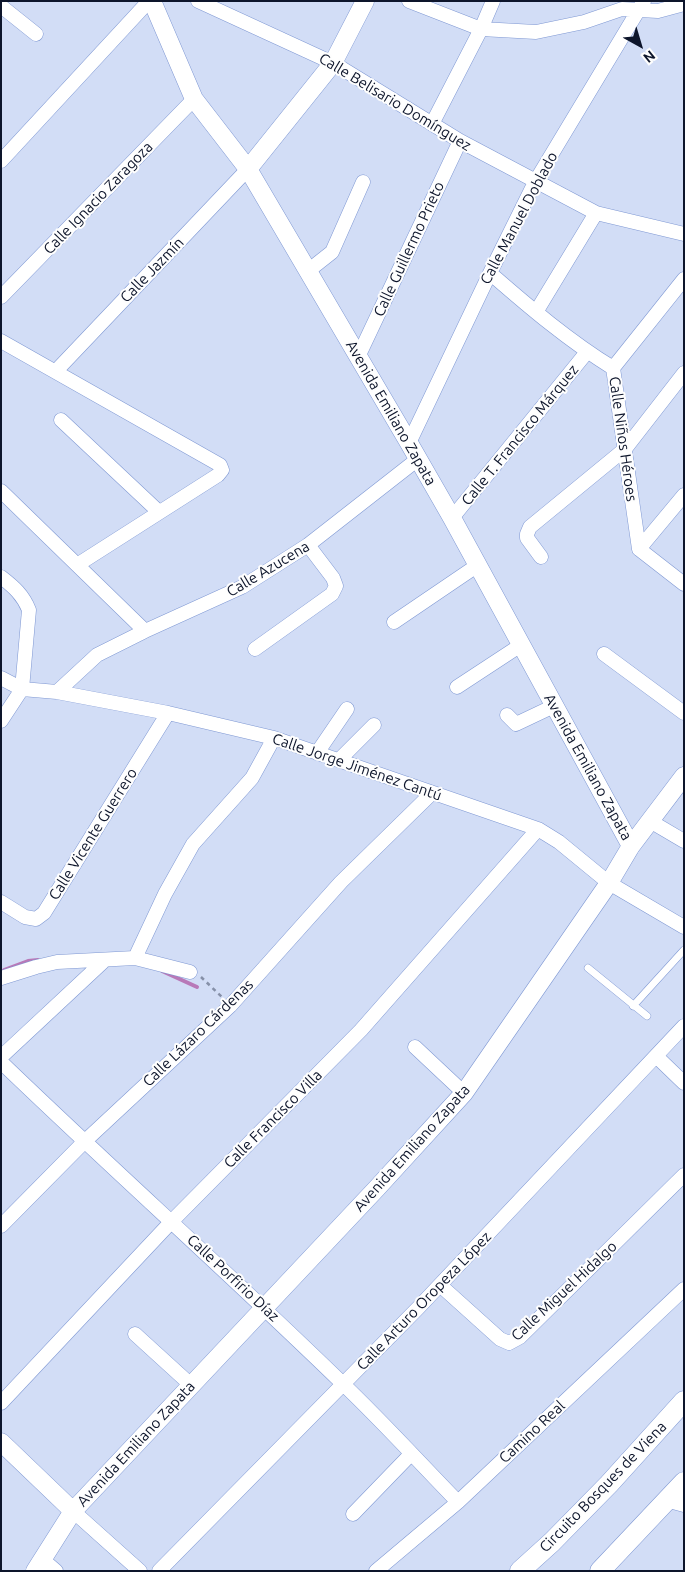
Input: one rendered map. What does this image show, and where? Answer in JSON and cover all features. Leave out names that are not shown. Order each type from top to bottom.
[{"type":"main road","name":"Circuito Bosques de Viena","points":[[520,1571],[552,1542],[609,1484],[683,1403]]},
{"type":"main road","points":[[600,1571],[675,1503],[684,1482]]},
{"type":"street","name":"Avenida Emiliano Zapata","points":[[38,1565],[73,1511],[464,1093],[609,883],[631,846],[478,565],[409,443],[248,169],[194,98],[150,1]]},
{"type":"street","points":[[1,160],[150,1]]},
{"type":"street","name":"Calle Belisario Domínguez","points":[[198,1],[333,63],[460,141],[596,213],[684,234]]},
{"type":"street","points":[[248,169],[333,63],[365,1]]},
{"type":"street","points":[[409,1],[481,29],[536,32],[584,22],[622,9],[641,6],[658,11],[684,4]]},
{"type":"street","points":[[432,124],[481,29],[493,1]]},
{"type":"street","points":[[1,6],[36,34]]},
{"type":"street","name":"Calle Manuel Doblado","points":[[409,443],[535,182],[641,6]]},
{"type":"street","name":"Calle Ignacio Zaragoza","points":[[1,297],[194,98]]},
{"type":"street","name":"Calle Guillermo Prieto","points":[[358,357],[460,141]]},
{"type":"street","name":"Calle Jazmín","points":[[56,371],[248,169]]},
{"type":"street","points":[[308,271],[332,252],[363,182]]},
{"type":"street","points":[[536,312],[596,213]]},
{"type":"street","name":"Calle Niños Héroes","points":[[490,273],[587,352],[613,368],[639,549]]},
{"type":"street","points":[[613,368],[684,279]]},
{"type":"street","points":[[1,341],[220,465],[222,470],[218,475],[77,565]]},
{"type":"street","name":"Calle T. Francisco Márquez","points":[[452,518],[587,352]]},
{"type":"street","points":[[541,557],[527,538],[530,527],[625,449],[684,373]]},
{"type":"street","points":[[61,420],[160,512]]},
{"type":"street","name":"Calle Azucena","points":[[57,692],[97,656],[145,631],[242,587],[308,545],[418,459]]},
{"type":"street","points":[[1,491],[145,631]]},
{"type":"street","points":[[684,495],[639,549],[684,584]]},
{"type":"street","points":[[255,649],[332,594],[336,586],[333,578],[308,545]]},
{"type":"street","points":[[394,622],[478,565]]},
{"type":"street","points":[[1,577],[20,594],[29,610],[22,689],[1,721]]},
{"type":"street","points":[[458,687],[521,645]]},
{"type":"street","points":[[604,654],[684,713]]},
{"type":"street","name":"Calle Jorge Jiménez Cantú","points":[[1,678],[22,689],[57,692],[168,713],[274,738],[538,829],[559,842],[609,883],[684,927]]},
{"type":"street","points":[[507,715],[513,722],[519,724],[554,706]]},
{"type":"street","points":[[317,753],[347,709]]},
{"type":"street","name":"Calle Vicente Guerrero","points":[[1,902],[25,917],[36,919],[44,913],[168,713]]},
{"type":"street","points":[[339,760],[374,725]]},
{"type":"street","points":[[135,956],[192,844],[252,778],[274,738]]},
{"type":"street","points":[[631,846],[684,776]]},
{"type":"street","name":"Calle Lázaro Cárdenas","points":[[1,1226],[84,1142],[230,1006],[341,882],[432,793]]},
{"type":"street","points":[[650,821],[684,841]]},
{"type":"street","name":"Calle Francisco Villa","points":[[1,1403],[172,1221],[361,1030],[538,829]]},
{"type":"street","points":[[1,978],[57,962],[105,960],[135,956],[190,972]]},
{"type":"street","points":[[1,1057],[105,960]]},
{"type":"street","name":"Calle Arturo Oropeza López","points":[[158,1571],[344,1385],[684,1026]]},
{"type":"street","points":[[415,1047],[464,1093]]},
{"type":"street","points":[[656,1056],[684,1083]]},
{"type":"street","name":"Calle Porfirio Díaz","points":[[1,1062],[344,1385],[458,1502]]},
{"type":"street","name":"Calle Miguel Hidalgo","points":[[440,1285],[500,1339],[509,1343],[520,1337],[684,1175]]},
{"type":"street","name":"Camino Real","points":[[376,1571],[458,1502],[684,1288]]},
{"type":"street","points":[[135,1334],[191,1385]]},
{"type":"street","points":[[1,1442],[73,1511],[140,1571]]},
{"type":"street","points":[[353,1514],[411,1454]]},
{"type":"street","points":[[38,1565],[56,1571]]},
{"type":"lane","points":[[634,1006],[684,950]]},
{"type":"lane","points":[[588,968],[647,1016]]},
{"type":"path","points":[[190,972],[206,980],[230,1006]]},
{"type":"waterway","points":[[4,970],[28,961],[38,960]]},
{"type":"waterway","points":[[162,971],[197,987]]}]
